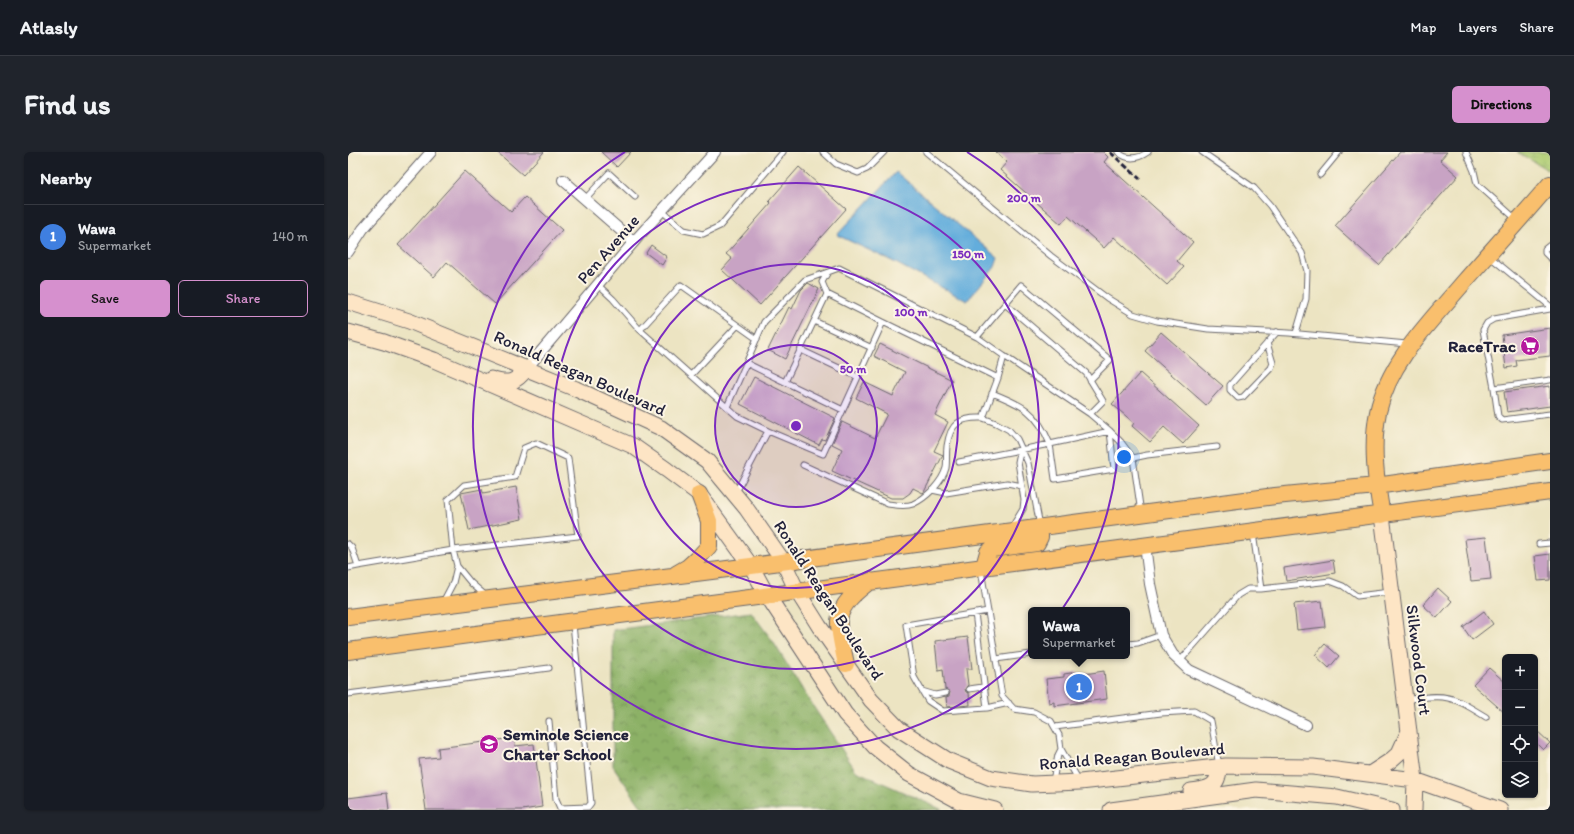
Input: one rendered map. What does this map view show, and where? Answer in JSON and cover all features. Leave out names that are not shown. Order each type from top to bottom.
[{"type":"main road","points":[[1382,515],[1376,486],[1375,443],[1378,413],[1388,382],[1412,344],[1550,184]]},
{"type":"main road","name":"Ronald Reagan Boulevard","points":[[348,302],[409,321],[576,389],[661,428],[707,461],[746,508],[783,561],[798,591],[819,626],[871,700],[900,729],[949,761],[991,778],[1032,784],[1080,782],[1219,767],[1313,767],[1415,780],[1500,810]]},
{"type":"main road","points":[[348,332],[384,342],[434,360],[633,446],[699,494],[751,566],[767,595],[846,714],[875,747],[909,774],[953,798],[959,801],[995,810]]},
{"type":"main road","points":[[434,360],[456,364],[503,383],[513,381],[521,376],[527,368]]},
{"type":"main road","points":[[348,617],[751,566],[1275,496],[1376,486],[1550,461]]},
{"type":"main road","points":[[348,650],[1550,493]]},
{"type":"main road","points":[[674,576],[700,557],[709,546],[709,521],[699,494]]},
{"type":"main road","name":"Silkwood Court","points":[[1382,515],[1415,780],[1414,810]]},
{"type":"main road","points":[[982,566],[988,552],[992,549],[1037,543],[1040,537],[1040,527]]},
{"type":"main road","points":[[846,664],[838,621],[849,599],[857,590],[870,581]]},
{"type":"main road","points":[[1370,774],[1390,762],[1399,752],[1409,731]]},
{"type":"main road","points":[[1131,807],[1155,798],[1206,788],[1214,784],[1218,779],[1219,767]]},
{"type":"main road","points":[[1111,810],[1256,790],[1337,797],[1392,810]]},
{"type":"street","points":[[348,252],[363,229],[431,152]]},
{"type":"street","name":"Pen Avenue","points":[[527,368],[634,242],[715,152]]},
{"type":"street","points":[[563,180],[634,242]]},
{"type":"street","points":[[1145,546],[1150,584],[1161,635],[1173,656],[1189,670],[1306,725]]},
{"type":"lane","points":[[662,211],[684,230],[703,234],[720,226],[783,152]]},
{"type":"lane","points":[[823,152],[836,164],[858,173],[867,169],[884,152]]},
{"type":"lane","points":[[926,152],[1051,256],[1107,298],[1133,314],[1157,321],[1208,329],[1296,333],[1412,344]]},
{"type":"lane","points":[[1118,152],[1122,156],[1132,159],[1140,158],[1148,152]]},
{"type":"lane","points":[[1202,152],[1254,188],[1270,206],[1302,253],[1307,270],[1306,299],[1296,333]]},
{"type":"lane","points":[[1320,175],[1339,152]]},
{"type":"lane","points":[[1466,152],[1474,171],[1477,184],[1518,221]]},
{"type":"lane","points":[[585,199],[609,173],[635,197]]},
{"type":"lane","points":[[1550,245],[1545,250],[1545,253],[1550,258]]},
{"type":"lane","points":[[1488,255],[1550,307]]},
{"type":"lane","points":[[727,407],[764,322],[805,280],[839,268],[977,337],[1090,414],[1110,431],[1133,458],[1141,514]]},
{"type":"lane","points":[[828,272],[822,282],[827,294],[998,378]]},
{"type":"lane","points":[[598,285],[613,299],[640,330],[737,416],[823,454],[883,322]]},
{"type":"lane","points":[[640,330],[681,285],[757,339]]},
{"type":"lane","points":[[977,337],[1021,285],[1110,360],[1090,380]]},
{"type":"lane","points":[[785,382],[827,294]]},
{"type":"lane","points":[[1005,304],[1086,373],[1103,401],[1090,414]]},
{"type":"lane","points":[[1550,307],[1494,319],[1487,323],[1483,330],[1498,416],[1502,420],[1550,414]]},
{"type":"lane","points":[[814,321],[872,348]]},
{"type":"lane","points":[[690,375],[738,326]]},
{"type":"lane","points":[[1268,343],[1273,363],[1271,368],[1243,397],[1238,398],[1230,390],[1230,385],[1277,332]]},
{"type":"lane","points":[[800,350],[858,377]]},
{"type":"lane","points":[[982,418],[998,378],[1004,356]]},
{"type":"lane","points":[[746,363],[844,410]]},
{"type":"lane","points":[[1494,388],[1550,380]]},
{"type":"lane","points":[[992,393],[1020,405],[1034,416],[1043,428],[1050,444],[1055,479],[1114,469],[1110,431]]},
{"type":"lane","points":[[803,466],[888,504],[902,506],[912,504],[932,490],[942,478],[946,469],[947,445],[951,431],[956,424],[962,419],[970,417],[982,418],[1009,430],[1017,439],[1028,462],[1040,527]]},
{"type":"lane","points":[[735,494],[768,431]]},
{"type":"lane","points":[[959,462],[1110,431]]},
{"type":"lane","points":[[348,568],[453,550],[578,536],[568,458],[536,443],[524,448],[515,476],[464,485],[448,500],[453,550],[457,566],[471,583],[490,599]]},
{"type":"lane","points":[[1133,458],[1217,447]]},
{"type":"lane","points":[[1010,531],[1023,509],[1024,500],[1018,462],[1022,450]]},
{"type":"lane","points":[[932,490],[946,493],[1007,483],[1022,486]]},
{"type":"lane","points":[[1253,532],[1261,589]]},
{"type":"lane","points":[[1539,544],[1550,542]]},
{"type":"lane","points":[[348,544],[352,548],[358,566]]},
{"type":"lane","points":[[442,605],[453,583],[457,566]]},
{"type":"lane","points":[[982,566],[1002,696],[1014,709],[1034,712],[1052,721],[1059,735],[1061,749],[1080,782]]},
{"type":"lane","points":[[1180,661],[1238,595],[1248,588],[1261,589],[1330,581],[1343,586],[1356,596],[1391,592]]},
{"type":"lane","points":[[988,611],[906,625],[914,677],[928,701],[943,711],[987,708],[1009,703]]},
{"type":"lane","points":[[974,613],[983,688],[987,708]]},
{"type":"lane","points":[[549,721],[556,799],[560,808],[588,807],[591,804],[572,620]]},
{"type":"lane","points":[[1130,644],[1138,643],[1161,635]]},
{"type":"lane","points":[[996,659],[1028,654]]},
{"type":"lane","points":[[348,694],[549,668]]},
{"type":"lane","points":[[968,689],[983,688]]},
{"type":"lane","points":[[922,691],[935,695],[946,693]]},
{"type":"lane","points":[[1405,700],[1427,696],[1444,696],[1463,703],[1486,717]]},
{"type":"lane","points":[[1055,728],[1161,713],[1194,711],[1211,721],[1219,767]]},
{"type":"lane","points":[[1052,784],[1058,755],[1061,749]]},
{"type":"green space","points":[[1517,152],[1550,152],[1550,168],[1548,170]]},
{"type":"green space","points":[[751,612],[772,640],[809,700],[856,771],[943,810],[646,810],[640,805],[613,766],[613,630]]},
{"type":"water","points":[[896,172],[998,258],[995,267],[967,301],[892,261],[837,235]]},
{"type":"building","points":[[497,152],[544,152],[523,175]]},
{"type":"building","points":[[601,152],[631,152],[617,167]]},
{"type":"building","points":[[996,152],[1103,152],[1108,157],[1104,162],[1193,242],[1177,261],[1184,267],[1167,285],[1114,237],[1104,248],[1068,216],[1061,224],[1000,170],[1007,162]]},
{"type":"building","points":[[1400,152],[1447,152],[1440,160],[1458,176],[1379,265],[1335,226]]},
{"type":"building","points":[[799,167],[846,209],[760,305],[722,270],[732,259],[726,254],[771,203],[769,201]]},
{"type":"building","points":[[465,171],[511,212],[525,197],[562,230],[495,304],[447,262],[434,277],[398,245]]},
{"type":"building","points":[[651,245],[667,257],[662,265],[646,253]]},
{"type":"building","points":[[808,283],[819,289],[785,359],[768,350],[789,307],[792,309],[801,290]]},
{"type":"building","points":[[1550,328],[1550,356],[1516,360],[1517,366],[1506,368],[1502,335]]},
{"type":"building","points":[[1161,332],[1223,386],[1206,405],[1145,351]]},
{"type":"building","points":[[880,344],[952,380],[935,415],[948,422],[934,451],[943,455],[924,492],[923,493],[913,488],[910,493],[903,498],[891,498],[832,471],[842,449],[832,444],[842,422],[875,438],[887,414],[856,398],[864,382],[893,396],[905,372],[874,356]]},
{"type":"building","points":[[1140,373],[1199,426],[1183,444],[1164,427],[1150,442],[1132,426],[1134,423],[1112,404]]},
{"type":"building","points":[[754,377],[835,418],[825,440],[822,439],[819,445],[740,404]]},
{"type":"building","points":[[1550,386],[1550,406],[1507,412],[1504,392]]},
{"type":"building","points":[[516,487],[522,519],[469,530],[461,493],[482,489],[483,493]]},
{"type":"building","points":[[1486,537],[1491,579],[1471,581],[1465,539]]},
{"type":"building","points":[[1550,554],[1550,580],[1538,581],[1535,556]]},
{"type":"building","points":[[1333,560],[1335,573],[1286,581],[1284,568]]},
{"type":"building","points":[[1438,588],[1452,601],[1437,618],[1423,605]]},
{"type":"building","points":[[1322,601],[1325,627],[1297,630],[1294,604]]},
{"type":"building","points":[[1484,611],[1493,624],[1472,640],[1463,627]]},
{"type":"building","points":[[968,637],[972,669],[966,669],[968,685],[965,689],[966,692],[969,693],[970,705],[947,707],[946,697],[949,696],[950,692],[945,689],[943,669],[938,670],[935,641]]},
{"type":"building","points":[[1325,644],[1339,656],[1329,668],[1315,655]]},
{"type":"building","points":[[1489,668],[1502,679],[1502,710],[1473,685]]},
{"type":"building","points":[[1104,671],[1107,699],[1054,706],[1054,702],[1049,703],[1046,679],[1064,677],[1064,674],[1077,672],[1078,675]]},
{"type":"building","points":[[1538,732],[1550,743],[1543,750],[1538,745]]},
{"type":"building","points":[[514,738],[515,746],[534,744],[542,807],[522,810],[426,810],[419,759],[439,757],[438,748]]},
{"type":"building","points":[[387,793],[389,810],[348,810],[348,798]]},
{"type":"railway","points":[[1110,152],[1140,179]]},
{"type":"place","name":"RaceTrac","points":[[1530,346]]},
{"type":"place","name":"Wawa","points":[[1079,687]]},
{"type":"place","name":"Seminole Science Charter School","points":[[489,744]]}]
